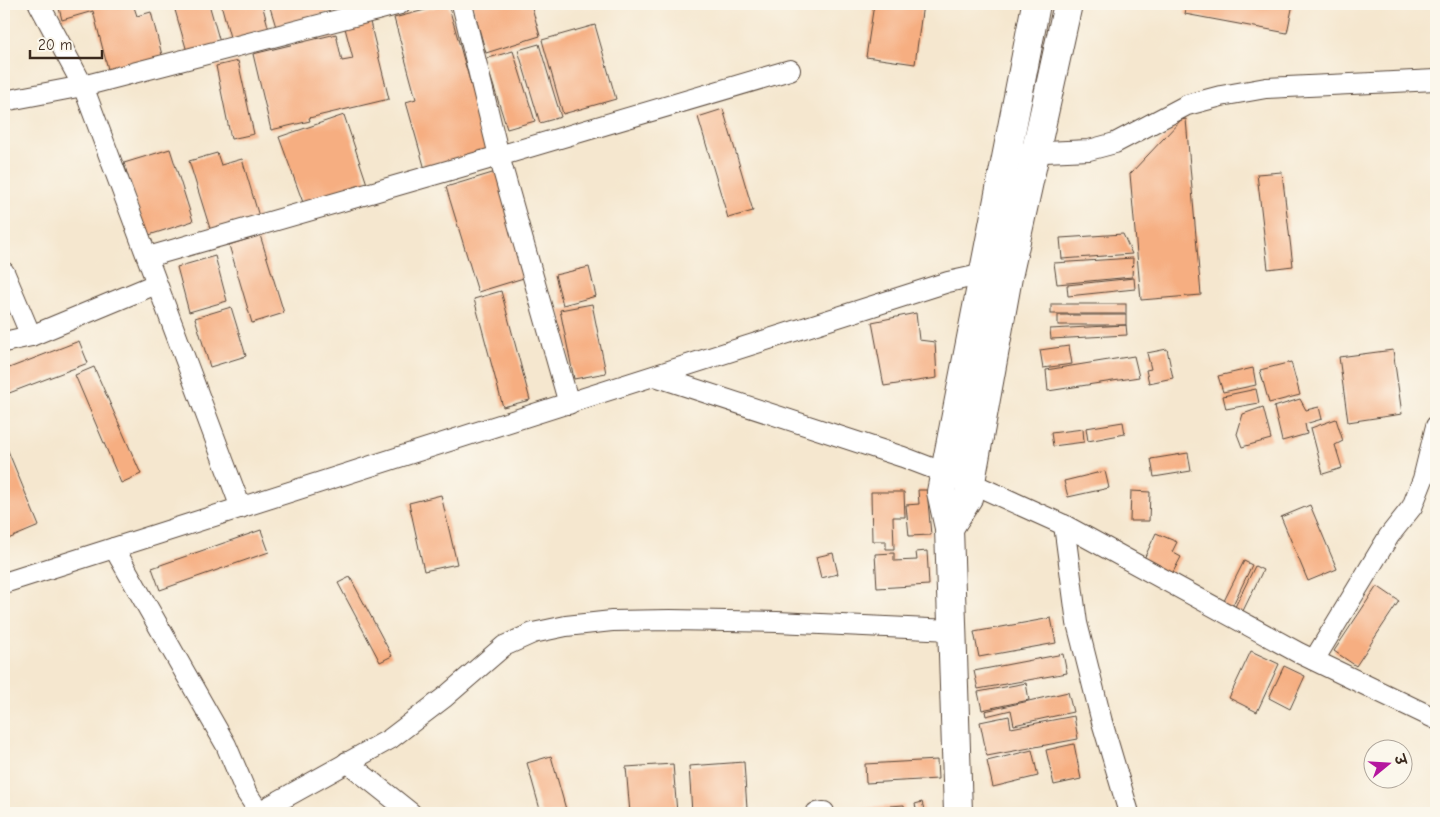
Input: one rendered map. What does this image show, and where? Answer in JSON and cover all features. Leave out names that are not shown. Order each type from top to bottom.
[{"type":"main road","points":[[958,813],[949,528],[941,492],[1036,4]]},
{"type":"main road","points":[[949,528],[968,498],[1008,277],[1068,4]]},
{"type":"street","points":[[39,4],[82,86],[241,508]]},
{"type":"street","points":[[4,101],[82,86],[400,4]]},
{"type":"street","points":[[462,4],[499,156],[569,404]]},
{"type":"street","points":[[148,257],[790,70]]},
{"type":"street","points":[[1008,153],[1089,150],[1115,143],[1188,105],[1221,96],[1266,88],[1436,80]]},
{"type":"street","points":[[4,272],[31,336]]},
{"type":"street","points":[[4,583],[948,282],[984,274]]},
{"type":"street","points":[[4,342],[31,336],[156,284]]},
{"type":"street","points":[[655,376],[903,456],[971,483],[1064,525],[1314,660],[1436,719]]},
{"type":"street","points":[[1314,660],[1389,536],[1430,481],[1436,426]]},
{"type":"street","points":[[1064,525],[1077,623],[1102,722],[1129,813]]},
{"type":"street","points":[[114,548],[226,745],[246,792],[259,812],[390,739],[445,697],[504,646],[533,633],[566,626],[612,621],[670,620],[777,622],[951,630]]},
{"type":"street","points":[[348,762],[411,813]]},
{"type":"building","points":[[58,4],[133,4],[137,16],[151,12],[163,59],[109,73],[93,11],[62,20]]},
{"type":"building","points":[[162,4],[180,4],[163,9]]},
{"type":"building","points":[[197,4],[209,4],[221,46],[188,55],[175,10]]},
{"type":"building","points":[[221,4],[262,4],[269,30],[231,41]]},
{"type":"building","points":[[269,4],[358,4],[276,27]]},
{"type":"building","points":[[448,4],[491,155],[426,173],[406,102],[416,99],[394,18]]},
{"type":"building","points":[[472,4],[531,4],[540,36],[486,53]]},
{"type":"building","points":[[874,4],[923,4],[915,64],[866,57]]},
{"type":"building","points":[[1187,4],[1293,4],[1287,33],[1185,14]]},
{"type":"building","points":[[370,22],[389,99],[309,118],[310,121],[271,130],[253,54],[336,34],[342,61],[353,59],[345,28]]},
{"type":"building","points":[[595,25],[616,99],[563,114],[542,40]]},
{"type":"building","points":[[539,44],[561,117],[540,123],[518,50]]},
{"type":"building","points":[[513,51],[535,121],[507,129],[485,59]]},
{"type":"building","points":[[238,61],[254,134],[231,139],[216,66]]},
{"type":"building","points":[[723,109],[753,211],[728,218],[698,117]]},
{"type":"building","points":[[344,115],[368,187],[305,208],[279,137]]},
{"type":"building","points":[[1186,119],[1201,295],[1141,300],[1130,174],[1181,120]]},
{"type":"building","points":[[170,149],[193,221],[146,236],[124,163]]},
{"type":"building","points":[[217,153],[221,165],[242,159],[260,220],[212,235],[189,161]]},
{"type":"building","points":[[499,171],[530,276],[478,292],[446,187]]},
{"type":"building","points":[[1282,172],[1293,266],[1268,269],[1257,174]]},
{"type":"building","points":[[1123,234],[1132,254],[1062,259],[1060,238]]},
{"type":"building","points":[[260,235],[284,313],[252,323],[229,245]]},
{"type":"building","points":[[215,256],[227,301],[189,312],[177,267]]},
{"type":"building","points":[[1133,258],[1132,277],[1057,284],[1054,263]]},
{"type":"building","points":[[589,267],[596,296],[563,305],[555,275]]},
{"type":"building","points":[[1134,278],[1135,289],[1068,296],[1067,285]]},
{"type":"building","points":[[501,291],[530,400],[503,407],[474,299]]},
{"type":"building","points":[[592,304],[606,373],[574,379],[560,310]]},
{"type":"building","points":[[1051,304],[1126,304],[1126,314],[1051,314]]},
{"type":"building","points":[[231,307],[246,356],[210,367],[195,318]]},
{"type":"building","points":[[916,313],[919,340],[935,342],[937,378],[884,386],[872,322]]},
{"type":"building","points":[[1058,315],[1126,315],[1126,325],[1058,325]]},
{"type":"building","points":[[1126,325],[1127,335],[1051,339],[1050,329]]},
{"type":"building","points":[[79,341],[88,363],[4,395],[4,370]]},
{"type":"building","points":[[1069,346],[1072,364],[1043,368],[1040,350]]},
{"type":"building","points":[[1167,349],[1173,378],[1149,383],[1146,370],[1151,369],[1147,353]]},
{"type":"building","points":[[1393,350],[1402,414],[1348,422],[1339,357]]},
{"type":"building","points":[[1134,356],[1139,377],[1048,391],[1046,370]]},
{"type":"building","points":[[1291,362],[1300,395],[1269,403],[1260,370]]},
{"type":"building","points":[[94,367],[141,474],[121,483],[75,375]]},
{"type":"building","points":[[1253,368],[1256,385],[1223,392],[1218,376]]},
{"type":"building","points":[[1256,389],[1259,403],[1226,409],[1223,396]]},
{"type":"building","points":[[1300,399],[1306,410],[1319,407],[1322,419],[1305,424],[1307,434],[1282,441],[1274,407]]},
{"type":"building","points":[[1263,407],[1271,439],[1242,447],[1237,434],[1243,414]]},
{"type":"building","points":[[1336,419],[1343,441],[1335,445],[1342,468],[1323,474],[1311,428]]},
{"type":"building","points":[[1123,422],[1125,434],[1088,441],[1086,428]]},
{"type":"building","points":[[1083,429],[1084,442],[1053,446],[1051,433]]},
{"type":"building","points":[[4,441],[39,526],[8,539],[4,527]]},
{"type":"building","points":[[1188,453],[1191,471],[1154,477],[1151,459]]},
{"type":"building","points":[[1105,471],[1109,488],[1068,497],[1064,481]]},
{"type":"building","points":[[918,490],[927,490],[931,535],[909,536],[906,505],[919,504]]},
{"type":"building","points":[[1131,491],[1150,492],[1149,521],[1130,521]]},
{"type":"building","points":[[871,492],[904,492],[905,517],[893,517],[894,549],[886,549],[886,541],[872,541]]},
{"type":"building","points":[[441,495],[457,564],[424,571],[409,503]]},
{"type":"building","points":[[1310,505],[1337,569],[1308,581],[1281,517]]},
{"type":"building","points":[[261,530],[269,552],[160,590],[152,568]]},
{"type":"building","points":[[1156,533],[1177,542],[1172,552],[1181,557],[1171,576],[1142,563]]},
{"type":"building","points":[[927,551],[929,585],[877,588],[875,554],[894,553],[894,561],[917,560],[916,552]]},
{"type":"building","points":[[833,553],[838,574],[821,578],[816,557]]},
{"type":"building","points":[[1244,561],[1252,565],[1230,611],[1221,607]]},
{"type":"building","points":[[1255,566],[1263,570],[1241,615],[1233,611]]},
{"type":"building","points":[[350,577],[392,656],[380,662],[338,583]]},
{"type":"building","points":[[1377,586],[1399,601],[1356,666],[1334,651]]},
{"type":"building","points":[[1051,618],[1056,643],[979,657],[974,632]]},
{"type":"building","points":[[1251,651],[1279,664],[1257,712],[1229,698]]},
{"type":"building","points":[[1063,654],[1067,673],[978,689],[974,671]]},
{"type":"building","points":[[1284,666],[1305,676],[1290,709],[1269,698]]},
{"type":"building","points":[[1026,683],[1029,700],[982,710],[978,692]]},
{"type":"building","points":[[1068,692],[1073,712],[1014,725],[1011,710],[986,716],[985,711]]},
{"type":"building","points":[[1009,716],[1011,728],[1074,716],[1078,739],[987,756],[980,722]]},
{"type":"building","points":[[1074,744],[1081,779],[1054,785],[1046,750]]},
{"type":"building","points":[[1032,750],[1038,776],[993,787],[987,761]]},
{"type":"building","points":[[551,756],[567,813],[541,813],[527,763]]},
{"type":"building","points":[[937,760],[938,779],[866,783],[865,764]]},
{"type":"building","points":[[744,762],[747,809],[692,813],[689,766]]},
{"type":"building","points":[[673,764],[677,813],[630,813],[626,767]]},
{"type":"building","points":[[922,802],[925,813],[917,813],[915,804]]},
{"type":"building","points":[[904,805],[905,813],[864,813],[863,808]]}]
